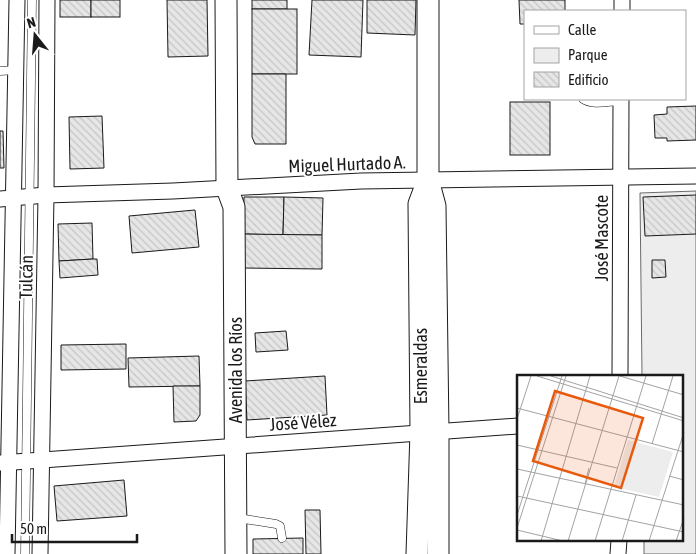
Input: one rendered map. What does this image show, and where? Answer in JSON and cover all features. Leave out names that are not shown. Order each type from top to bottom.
[{"type":"main road","name":"Avenida los Ríos","points":[[224,554],[229,446],[234,207],[227,188],[226,0]]},
{"type":"main road","name":"Esmeraldas","points":[[417,554],[430,432],[435,206],[428,180],[428,0]]},
{"type":"main road","name":"Esmeraldas","points":[[430,432],[438,554]]},
{"type":"main road","name":"Avenida los Ríos","points":[[229,446],[236,518],[236,554]]},
{"type":"street","name":"Tulcán","points":[[7,554],[4,462],[7,199],[16,70],[17,0]]},
{"type":"street","name":"Tulcán","points":[[40,554],[47,0]]},
{"type":"street","name":"José Mascote","points":[[620,375],[621,100]]},
{"type":"street","name":"Miguel Hurtado A.","points":[[7,199],[46,195],[173,191],[360,181],[696,176]]},
{"type":"street","name":"José Vélez","points":[[4,462],[517,426]]},
{"type":"lane","points":[[25,554],[32,0]]},
{"type":"lane","points":[[0,71],[16,70]]},
{"type":"lane","points":[[584,100],[596,103],[621,100]]},
{"type":"lane","points":[[236,518],[276,524],[280,526],[282,538]]},
{"type":"green space","points":[[696,191],[696,554],[644,554],[644,542],[684,542],[684,375],[642,375],[640,193]]},
{"type":"building","points":[[60,0],[91,0],[91,17],[60,17]]},
{"type":"building","points":[[91,0],[120,0],[120,17],[91,17]]},
{"type":"building","points":[[167,0],[207,0],[208,56],[168,57]]},
{"type":"building","points":[[252,0],[287,0],[287,9],[252,9]]},
{"type":"building","points":[[312,0],[363,0],[361,57],[309,55]]},
{"type":"building","points":[[367,0],[416,0],[415,35],[367,33]]},
{"type":"building","points":[[519,0],[565,0],[565,10],[524,10],[524,24],[520,24]]},
{"type":"building","points":[[252,9],[297,9],[297,74],[252,74]]},
{"type":"building","points":[[252,74],[286,74],[286,144],[255,144],[252,137]]},
{"type":"building","points":[[510,102],[550,102],[550,155],[510,155]]},
{"type":"building","points":[[696,106],[696,140],[667,141],[667,138],[655,138],[654,115],[667,114],[667,107]]},
{"type":"building","points":[[102,116],[104,168],[70,169],[69,117]]},
{"type":"building","points":[[0,131],[3,131],[4,168],[0,168]]},
{"type":"building","points":[[696,195],[696,234],[645,236],[643,197]]},
{"type":"building","points":[[244,197],[284,197],[283,235],[243,234]]},
{"type":"building","points":[[284,197],[323,198],[322,235],[283,235]]},
{"type":"building","points":[[195,210],[199,247],[132,253],[129,216]]},
{"type":"building","points":[[92,223],[93,259],[59,261],[58,224]]},
{"type":"building","points":[[243,234],[322,235],[322,269],[243,268]]},
{"type":"building","points":[[97,259],[98,275],[60,278],[59,261]]},
{"type":"building","points":[[652,260],[665,260],[666,277],[652,278]]},
{"type":"building","points":[[286,331],[288,350],[256,352],[255,333]]},
{"type":"building","points":[[126,344],[126,369],[61,370],[61,345]]},
{"type":"building","points":[[199,356],[200,386],[129,387],[128,358]]},
{"type":"building","points":[[325,376],[327,415],[247,420],[245,381]]},
{"type":"building","points":[[173,386],[200,386],[200,415],[196,421],[174,422]]},
{"type":"building","points":[[124,480],[127,516],[57,521],[54,486]]},
{"type":"building","points":[[305,510],[320,510],[321,554],[306,554]]},
{"type":"building","points":[[303,538],[303,554],[253,554],[253,539]]}]
